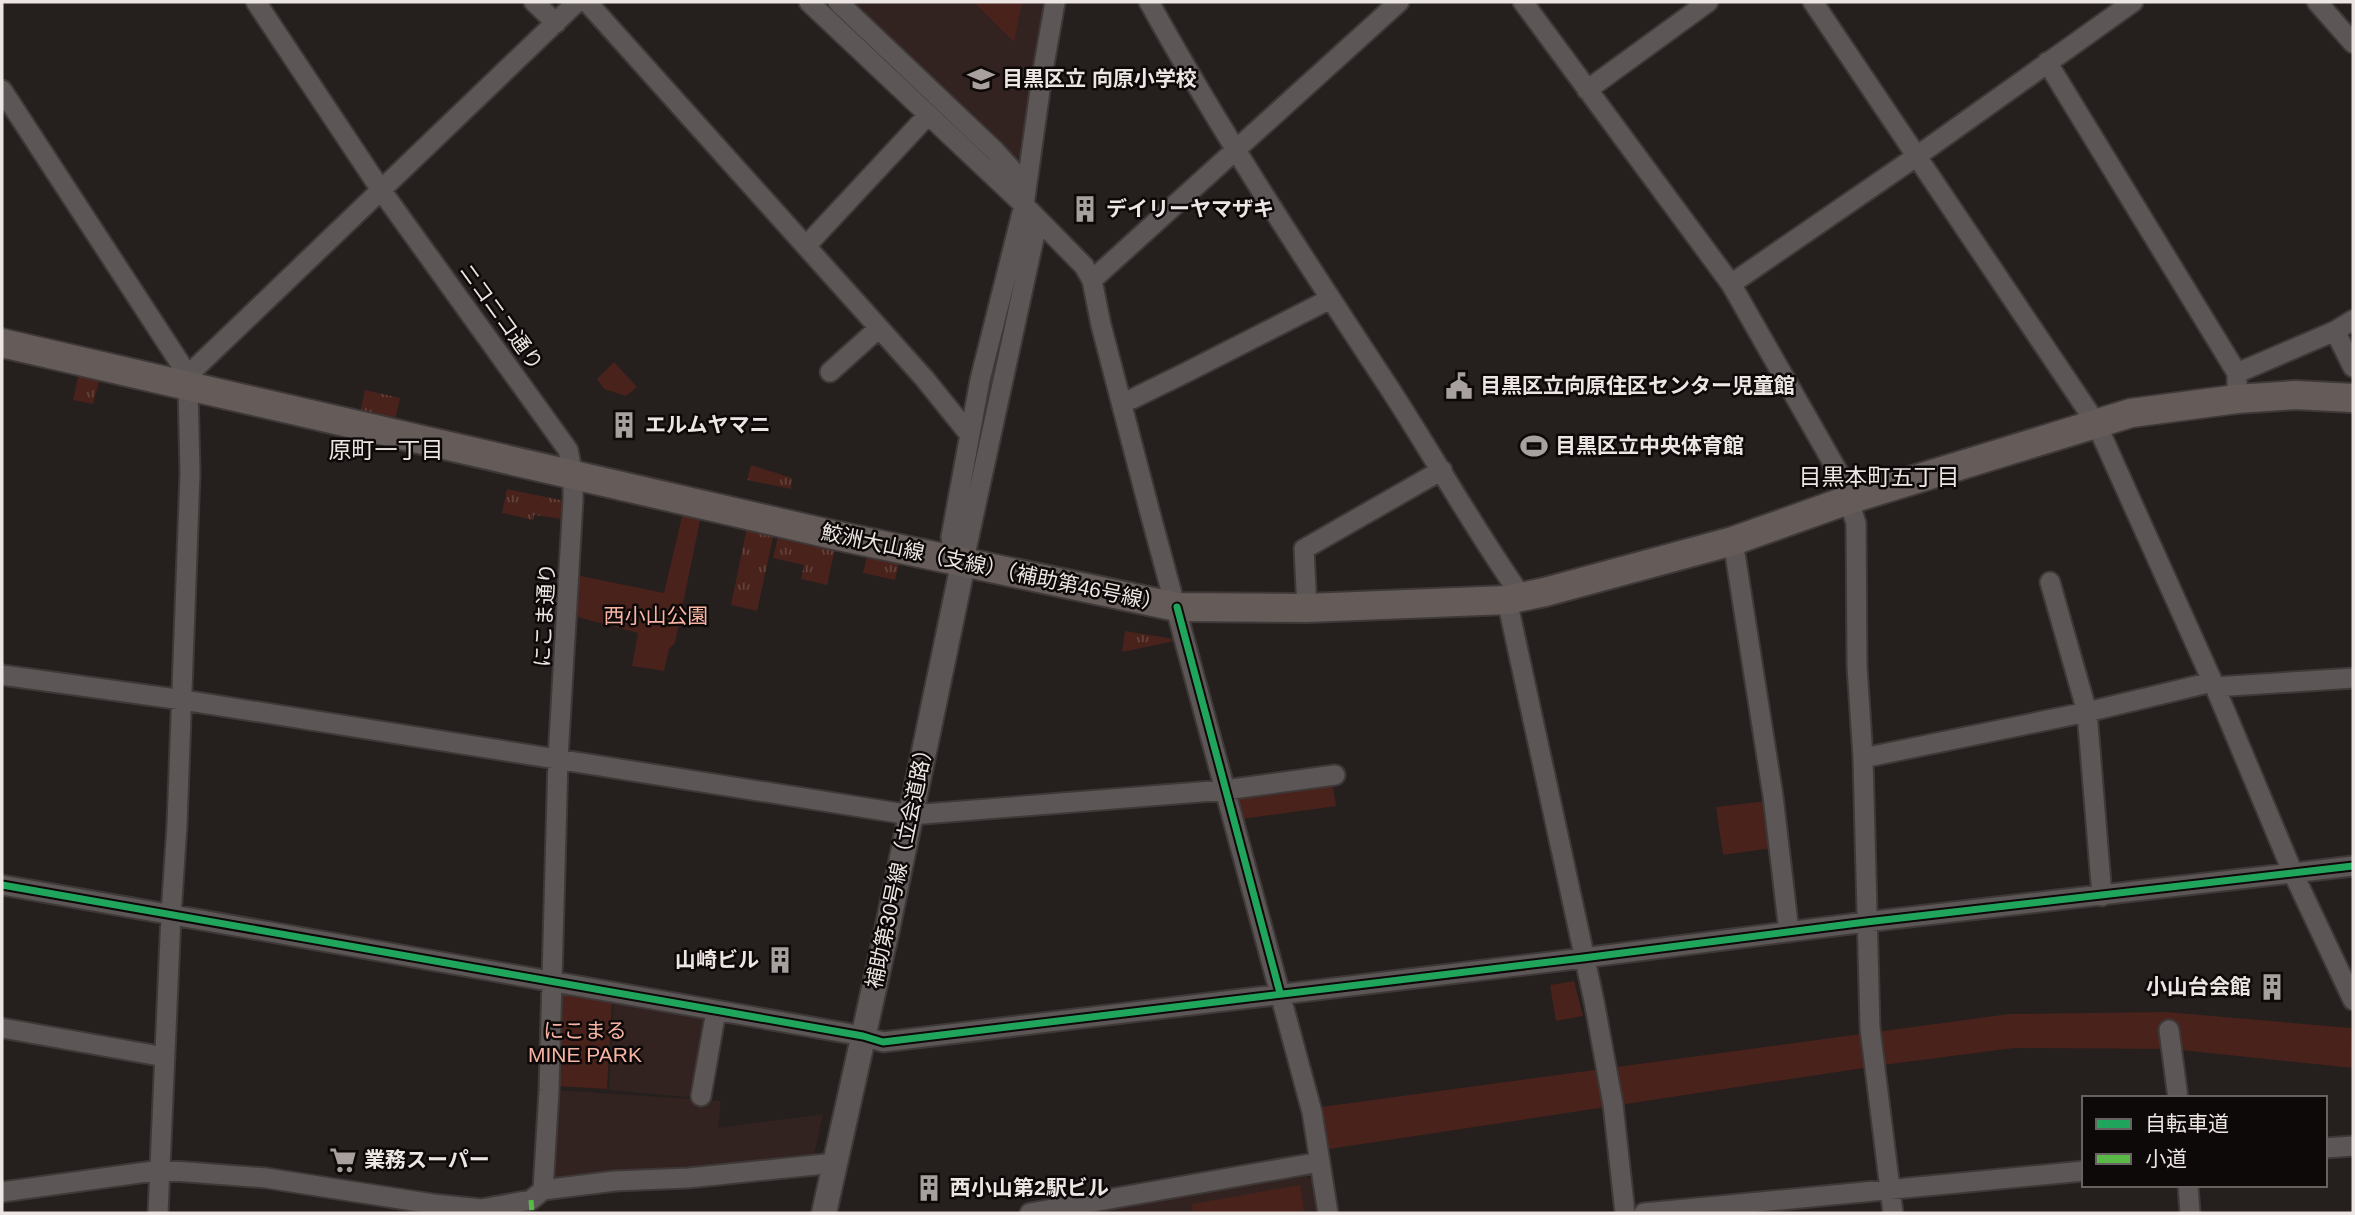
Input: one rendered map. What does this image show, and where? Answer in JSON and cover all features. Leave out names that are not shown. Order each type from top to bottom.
[{"type":"main road","name":"鮫洲大山線（支線）（補助第46号線）","points":[[2,343],[186,382],[573,475],[963,564],[1177,607],[1307,608],[1514,598],[1733,541],[1848,500],[2096,423],[2237,386],[2295,395],[2353,398]]},
{"type":"street","name":"ニコニコ通り","points":[[256,2],[381,190],[568,450],[573,475]]},
{"type":"street","points":[[534,2],[556,23]]},
{"type":"street","points":[[186,382],[381,190],[578,2]]},
{"type":"street","points":[[587,2],[879,328],[970,435]]},
{"type":"street","points":[[809,2],[1024,205],[1084,266],[1091,280],[1312,1112],[1328,1213]]},
{"type":"street","points":[[838,2],[1014,172],[1035,233],[963,564]]},
{"type":"street","points":[[963,564],[953,548],[951,537],[980,380],[1024,205],[1055,2]]},
{"type":"street","points":[[1149,2],[1236,149],[1442,470],[1514,598],[1537,748]]},
{"type":"street","points":[[1091,280],[1399,2]]},
{"type":"street","points":[[1523,2],[1731,284],[1841,477],[1856,523],[1857,666],[1863,758],[1870,1028],[1893,1213]]},
{"type":"street","points":[[1587,90],[1708,2]]},
{"type":"street","points":[[1813,2],[2096,423],[2214,684],[2293,873],[2353,1000]]},
{"type":"street","points":[[1731,284],[2133,2]]},
{"type":"street","points":[[2317,2],[2353,43]]},
{"type":"street","points":[[2048,62],[2237,386],[2353,320]]},
{"type":"street","points":[[2,90],[180,363],[186,382],[190,473],[183,700],[158,1213]]},
{"type":"street","points":[[806,246],[928,115]]},
{"type":"street","points":[[1121,401],[1132,399],[1330,299]]},
{"type":"street","points":[[830,372],[879,328]]},
{"type":"street","points":[[2335,331],[2353,367]]},
{"type":"street","points":[[1307,608],[1304,549],[1442,470]]},
{"type":"street","name":"にこま通り","points":[[543,1190],[558,758],[573,475]]},
{"type":"street","points":[[1733,541],[1773,796],[1789,932]]},
{"type":"street","name":"補助第30号線（立会道路）","points":[[824,1213],[963,564]]},
{"type":"street","points":[[2050,582],[2087,712],[2102,896]]},
{"type":"street","points":[[2,675],[183,700],[911,815],[1225,790],[1335,775]]},
{"type":"street","points":[[1863,758],[2214,684],[2353,678]]},
{"type":"street","points":[[1532,721],[1613,1104],[1625,1213]]},
{"type":"street","points":[[2,884],[863,1036],[883,1042],[1866,922],[2353,866]]},
{"type":"street","points":[[701,1096],[716,1010]]},
{"type":"street","points":[[2,1028],[165,1057]]},
{"type":"street","points":[[2169,1030],[2178,1096]]},
{"type":"street","points":[[2327,1148],[2353,1146]]},
{"type":"street","points":[[1030,1213],[1320,1162]]},
{"type":"street","points":[[2,1192],[161,1170],[266,1178],[481,1209],[531,1200],[543,1190],[615,1181],[688,1178],[835,1163]]},
{"type":"street","points":[[1644,1213],[2082,1171]]},
{"type":"street","points":[[2188,1187],[2190,1213]]},
{"type":"shaded area","name":"目黒区立 向原小学校","points":[[850,2],[1044,2],[1021,156],[1012,159]]},
{"type":"shaded area","points":[[614,1001],[709,1017],[697,1091],[687,1097],[609,1090]]},
{"type":"shaded area","points":[[555,1090],[721,1101],[718,1128],[823,1114],[814,1155],[705,1172],[616,1171],[551,1181]]},
{"type":"shaded area","points":[[1302,1173],[1312,1180],[1318,1213],[1055,1213]]},
{"type":"green space","points":[[974,2],[1022,2],[1014,42]]},
{"type":"green space","points":[[614,362],[637,387],[626,396],[604,389],[597,379]]},
{"type":"green space","points":[[79,373],[100,378],[93,404],[73,400]]},
{"type":"green space","points":[[365,390],[400,398],[395,420],[360,412]]},
{"type":"green space","points":[[751,465],[792,478],[791,489],[747,480]]},
{"type":"green space","points":[[507,489],[565,501],[563,519],[534,515],[533,520],[502,513]]},
{"type":"green space","name":"西小山公園","points":[[683,512],[701,516],[675,643],[669,649],[664,671],[632,666],[638,633],[574,616],[576,575],[664,593]]},
{"type":"green space","points":[[747,527],[774,533],[757,611],[731,605]]},
{"type":"green space","points":[[779,532],[836,544],[827,585],[801,579],[804,565],[773,558]]},
{"type":"green space","points":[[868,552],[900,559],[895,580],[863,573]]},
{"type":"green space","points":[[1125,631],[1174,639],[1174,641],[1122,652]]},
{"type":"green space","points":[[1332,779],[1336,806],[1242,819],[1234,792]]},
{"type":"green space","points":[[1766,801],[1773,848],[1723,855],[1716,807]]},
{"type":"green space","points":[[1574,981],[1583,1016],[1556,1021],[1550,985]]},
{"type":"green space","name":"にこまる MINE PARK","points":[[562,993],[612,1001],[607,1089],[557,1086]]},
{"type":"green space","points":[[2166,1012],[2351,1028],[2353,1068],[2171,1049],[2014,1048],[1883,1065],[1329,1149],[1321,1107],[2009,1014]]},
{"type":"green space","points":[[1300,1185],[1304,1213],[1193,1213],[1192,1204]]},
{"type":"marked path","points":[[531,1200],[532,1213]]},
{"type":"cycle path","points":[[1177,607],[1280,993]]},
{"type":"cycle path","points":[[2,885],[863,1036],[883,1042],[1866,922],[2353,866]]},
{"type":"place","name":"目黒区立 向原小学校","points":[[981,79]]},
{"type":"place","name":"デイリーヤマザキ","points":[[1085,209]]},
{"type":"place","name":"目黒区立向原住区センター児童館","points":[[1459,386]]},
{"type":"place","name":"エルムヤマニ","points":[[624,425]]},
{"type":"place","name":"目黒区立中央体育館","points":[[1534,446]]},
{"type":"place","name":"山崎ビル","points":[[780,960]]},
{"type":"place","name":"小山台会館","points":[[2272,987]]},
{"type":"place","name":"業務スーパー","points":[[343,1160]]},
{"type":"place","name":"西小山第2駅ビル","points":[[929,1188]]},
{"type":"district","name":"原町一丁目","points":[[386,450]]},
{"type":"district","name":"目黒本町五丁目","points":[[1879,477]]}]
